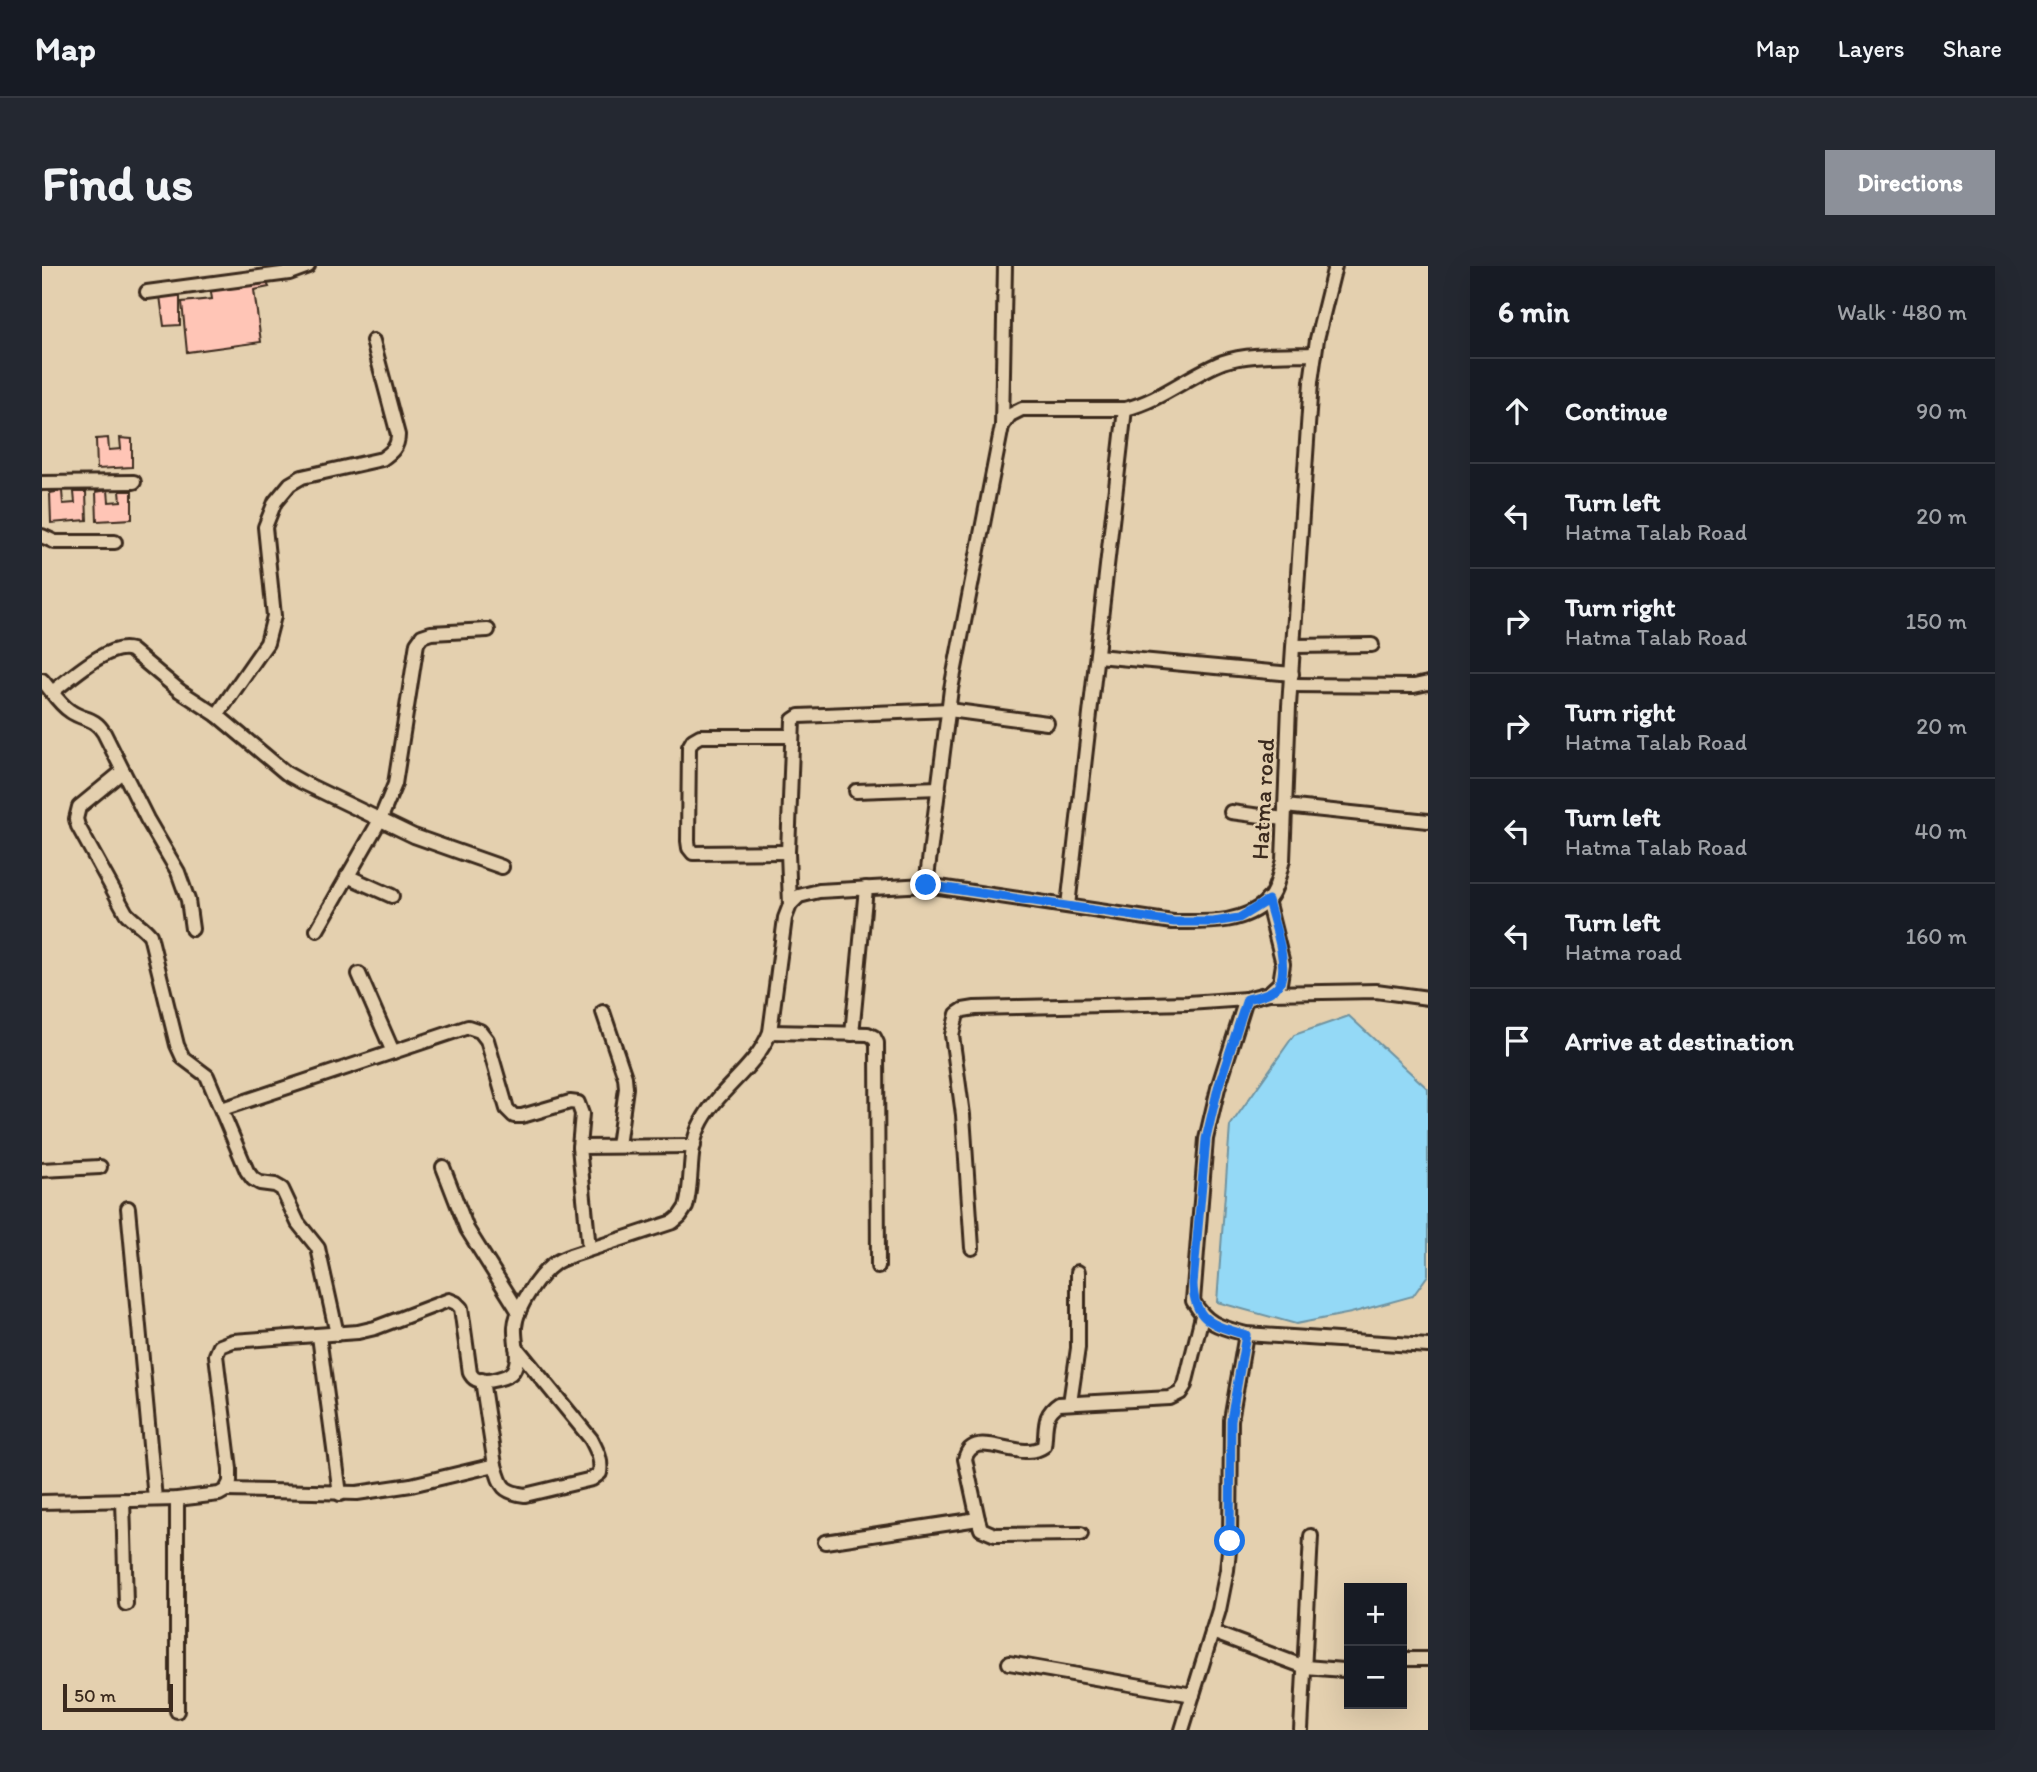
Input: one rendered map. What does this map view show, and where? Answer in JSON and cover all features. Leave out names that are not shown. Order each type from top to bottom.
[{"type":"street","points":[[146,292],[289,273],[308,266]]},
{"type":"street","points":[[926,885],[951,689],[1002,426],[1005,266]]},
{"type":"street","name":"Hatma road","points":[[1268,900],[1277,883],[1283,860],[1311,382],[1335,266]]},
{"type":"street","points":[[217,715],[267,643],[272,631],[274,616],[265,527],[275,502],[290,484],[302,477],[382,459],[398,444],[398,435],[373,341]]},
{"type":"street","points":[[1002,426],[1010,415],[1022,409],[1125,409],[1138,406],[1201,372],[1232,359],[1315,354]]},
{"type":"street","points":[[1068,906],[1125,409]]},
{"type":"street","points":[[42,483],[134,482]]},
{"type":"street","points":[[42,536],[55,542],[115,542]]},
{"type":"street","points":[[317,930],[380,820],[395,784],[417,643],[422,636],[431,633],[488,630]]},
{"type":"street","points":[[1294,646],[1372,645]]},
{"type":"street","points":[[52,692],[110,650],[131,650],[180,691],[217,715],[286,773],[440,847],[502,867]]},
{"type":"street","points":[[1097,656],[1292,680],[1414,686],[1428,683]]},
{"type":"street","points":[[42,680],[73,713],[98,723],[178,872],[188,900],[192,929]]},
{"type":"street","points":[[226,1490],[230,1482],[230,1469],[216,1355],[220,1346],[233,1341],[319,1336],[376,1328],[449,1300],[461,1308],[470,1373],[478,1380],[508,1376],[515,1369],[515,1326],[519,1312],[525,1300],[555,1263],[673,1222],[680,1216],[689,1198],[698,1129],[706,1115],[757,1057],[770,1032],[785,918],[794,900],[788,852],[793,720],[799,716],[949,710],[1047,723]]},
{"type":"street","points":[[788,852],[693,853],[688,841],[689,747],[699,736],[791,736]]},
{"type":"street","points":[[123,771],[79,807],[76,819],[126,913],[150,935],[177,1045],[183,1058],[207,1076],[253,1179],[282,1189],[298,1223],[318,1248],[337,1334]]},
{"type":"street","points":[[856,792],[939,788]]},
{"type":"street","points":[[1231,812],[1428,821]]},
{"type":"street","points":[[347,876],[392,896]]},
{"type":"street","points":[[794,900],[818,891],[926,885],[1174,922],[1213,922],[1239,918],[1268,900],[1283,964],[1280,983],[1269,993]]},
{"type":"street","points":[[852,1034],[866,888]]},
{"type":"street","points":[[359,974],[393,1052]]},
{"type":"street","points":[[972,1248],[963,1115],[952,1035],[957,1014],[963,1010],[1188,1003],[1247,999],[1269,993],[1376,991],[1428,998]]},
{"type":"street","points":[[1247,999],[1218,1088],[1206,1139],[1193,1301],[1202,1316],[1221,1328],[1246,1335],[1428,1346]]},
{"type":"street","points":[[603,1012],[625,1077],[626,1088],[618,1146]]},
{"type":"street","points":[[222,1109],[468,1027],[480,1031],[486,1040],[507,1109],[514,1115],[522,1116],[570,1102],[578,1103],[582,1114],[579,1147],[589,1249]]},
{"type":"street","points":[[770,1032],[868,1034],[874,1037],[877,1043],[878,1266]]},
{"type":"street","points":[[579,1147],[694,1146]]},
{"type":"street","points":[[42,1170],[100,1167]]},
{"type":"street","points":[[443,1167],[467,1229],[519,1312]]},
{"type":"street","points":[[128,1208],[155,1499]]},
{"type":"street","points":[[1070,1402],[1078,1348],[1078,1272]]},
{"type":"street","points":[[1081,1534],[995,1535],[981,1529],[965,1459],[967,1452],[974,1445],[984,1444],[1025,1452],[1037,1451],[1044,1446],[1050,1410],[1059,1404],[1170,1398],[1180,1393],[1185,1384],[1202,1316]]},
{"type":"street","points":[[1182,1730],[1212,1632],[1227,1570],[1230,1541],[1231,1420],[1246,1335]]},
{"type":"street","points":[[319,1336],[340,1494]]},
{"type":"street","points":[[482,1380],[495,1465],[500,1483],[507,1492],[525,1495],[592,1479],[600,1473],[599,1454],[591,1440],[516,1347]]},
{"type":"street","points":[[42,1502],[177,1499],[219,1494],[226,1490],[340,1494],[382,1491],[495,1465]]},
{"type":"street","points":[[177,1499],[177,1711]]},
{"type":"street","points":[[122,1500],[126,1604]]},
{"type":"street","points":[[825,1542],[978,1519]]},
{"type":"street","points":[[1301,1730],[1311,1536]]},
{"type":"street","points":[[1212,1632],[1305,1667],[1344,1670]]},
{"type":"street","points":[[1407,1659],[1428,1658]]},
{"type":"street","points":[[1009,1663],[1193,1695]]},
{"type":"water","points":[[1349,1016],[1428,1089],[1428,1275],[1413,1296],[1351,1313],[1296,1324],[1217,1302],[1230,1126],[1294,1035]]},
{"type":"building","points":[[265,279],[269,287],[254,290],[261,342],[187,352],[182,302],[212,299],[210,286]]},
{"type":"building","points":[[180,294],[180,325],[164,326],[160,296]]},
{"type":"building","points":[[108,438],[109,450],[121,449],[120,438],[132,439],[132,467],[97,469],[96,439]]},
{"type":"building","points":[[108,490],[109,502],[121,501],[120,491],[132,491],[132,519],[97,521],[96,492]]},
{"type":"building","points":[[62,491],[63,504],[75,503],[74,492],[86,492],[87,520],[51,523],[50,493]]},
{"type":"route","points":[[926,885],[1174,922],[1213,922],[1239,918],[1268,900],[1283,964],[1280,983],[1269,993],[1247,999],[1218,1088],[1206,1139],[1193,1284],[1193,1301],[1202,1316],[1221,1328],[1246,1335],[1231,1420],[1230,1541]]}]
